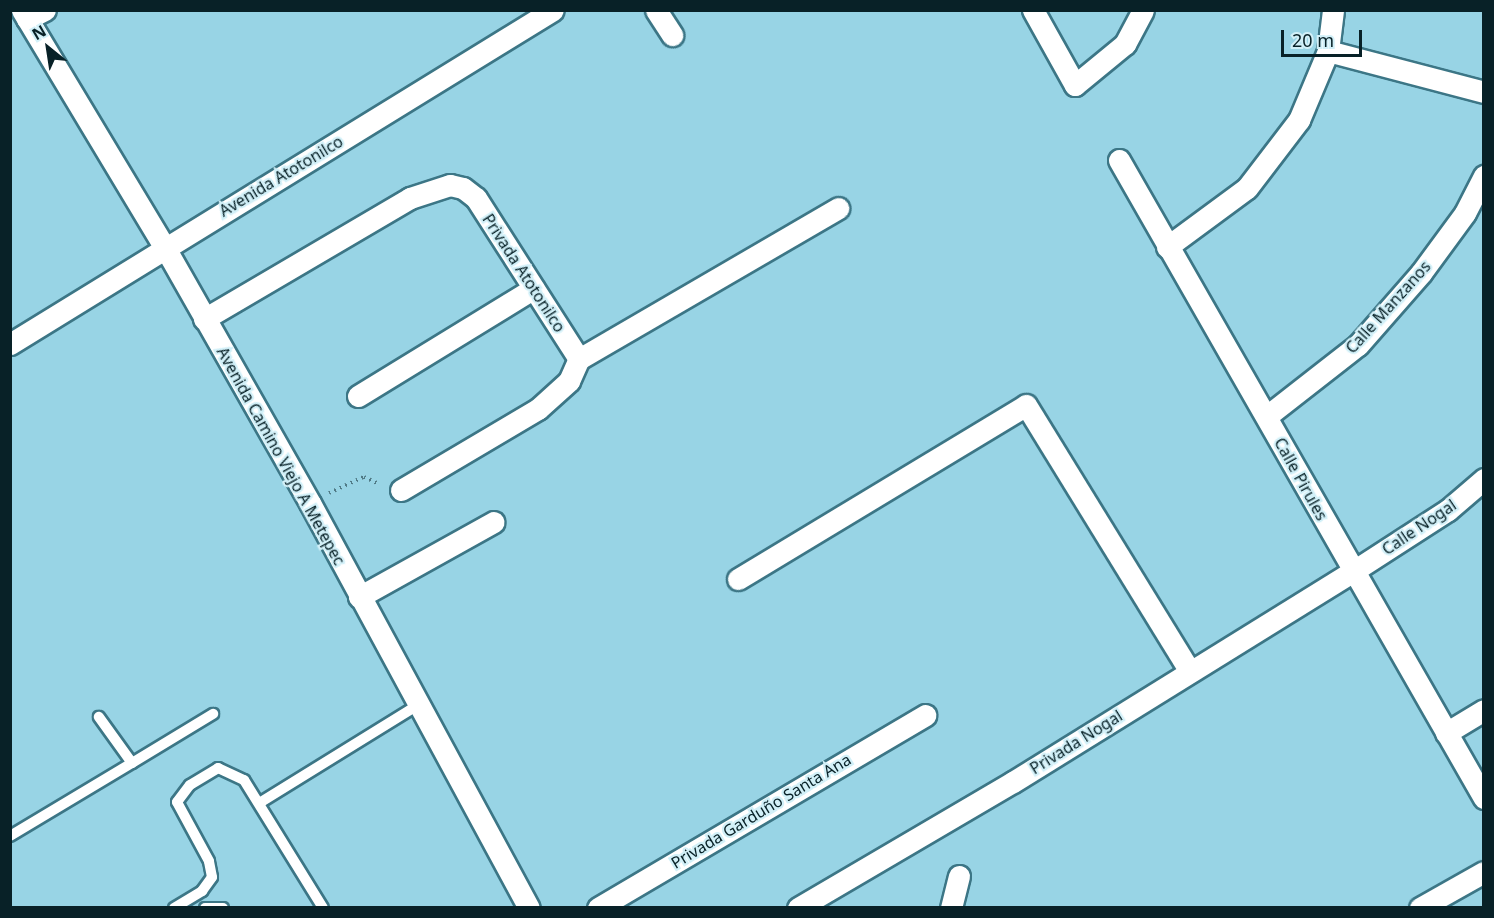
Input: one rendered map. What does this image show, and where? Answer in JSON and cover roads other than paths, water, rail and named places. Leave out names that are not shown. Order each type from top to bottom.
[{"type":"street","name":"Avenida Atotonilco","points":[[10,344],[164,246],[553,10]]},
{"type":"street","points":[[656,10],[672,36]]},
{"type":"street","points":[[1033,10],[1075,86],[1125,44],[1143,10]]},
{"type":"street","points":[[1167,247],[1247,188],[1299,120],[1328,51],[1334,10]]},
{"type":"street","name":"Avenida Camino Viejo A Metepec","points":[[31,14],[310,503],[529,908]]},
{"type":"street","points":[[1328,51],[1484,92]]},
{"type":"street","name":"Calle Pirules","points":[[1119,160],[1167,247],[1267,416],[1352,573],[1484,798]]},
{"type":"street","name":"Calle Manzanos","points":[[1267,416],[1358,345],[1421,273],[1465,213],[1484,176]]},
{"type":"street","name":"Privada Atotonilco","points":[[204,319],[410,198],[450,185],[463,188],[476,198],[579,359]]},
{"type":"street","points":[[401,490],[538,410],[569,381],[579,359],[838,208]]},
{"type":"street","points":[[358,396],[534,288]]},
{"type":"street","points":[[738,579],[1026,405],[1190,672]]},
{"type":"street","name":"Calle Nogal","points":[[1352,573],[1448,510],[1484,479]]},
{"type":"street","points":[[359,597],[494,522]]},
{"type":"street","name":"Privada Nogal","points":[[798,908],[1352,573]]},
{"type":"street","points":[[1446,733],[1484,710]]},
{"type":"street","name":"Privada Garduño Santa Ana","points":[[598,908],[925,715]]},
{"type":"street","points":[[1420,908],[1484,872]]},
{"type":"street","points":[[951,908],[960,876]]},
{"type":"lane","points":[[261,802],[418,705]]},
{"type":"lane","points":[[10,836],[213,714]]},
{"type":"lane","points":[[99,717],[132,763]]},
{"type":"lane","points":[[174,908],[202,891],[212,878],[209,861],[177,802],[190,785],[218,768],[244,780],[261,802],[323,908]]},
{"type":"lane","points":[[205,908],[223,908]]}]
